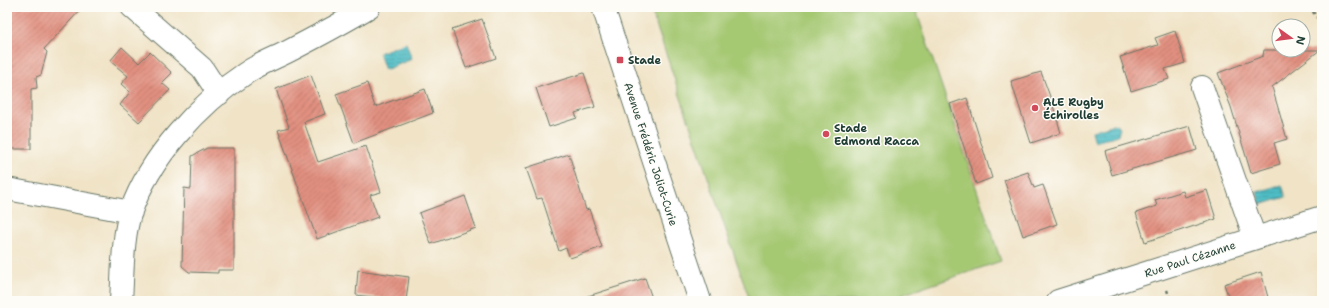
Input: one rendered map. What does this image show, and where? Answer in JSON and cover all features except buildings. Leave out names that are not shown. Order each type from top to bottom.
[{"type":"street","points":[[121,301],[125,242],[131,212],[156,162],[171,141],[219,94],[246,72],[336,27],[368,7]]},
{"type":"street","name":"Avenue Frédéric Joliot-Curie","points":[[603,7],[700,301]]},
{"type":"street","points":[[139,9],[202,68],[219,94]]},
{"type":"street","points":[[1202,87],[1254,238]]},
{"type":"street","points":[[7,189],[131,212]]},
{"type":"street","name":"Rue Paul Cézanne","points":[[1058,301],[1322,217]]},
{"type":"path","points":[[1309,7],[1322,23]]},
{"type":"green space","name":"Stade Edmond Racca","points":[[650,7],[915,7],[1001,261],[884,301],[750,301]]},
{"type":"water","points":[[406,43],[412,59],[385,70],[379,53]]},
{"type":"water","points":[[1115,124],[1120,128],[1118,135],[1095,142],[1092,131]]},
{"type":"water","points":[[1282,185],[1286,197],[1260,205],[1257,192]]},
{"type":"place","name":"Stade","points":[[620,60]]},
{"type":"place","name":"ALE Rugby Échirolles","points":[[1035,108]]},
{"type":"place","name":"Stade Edmond Racca","points":[[826,134]]}]
